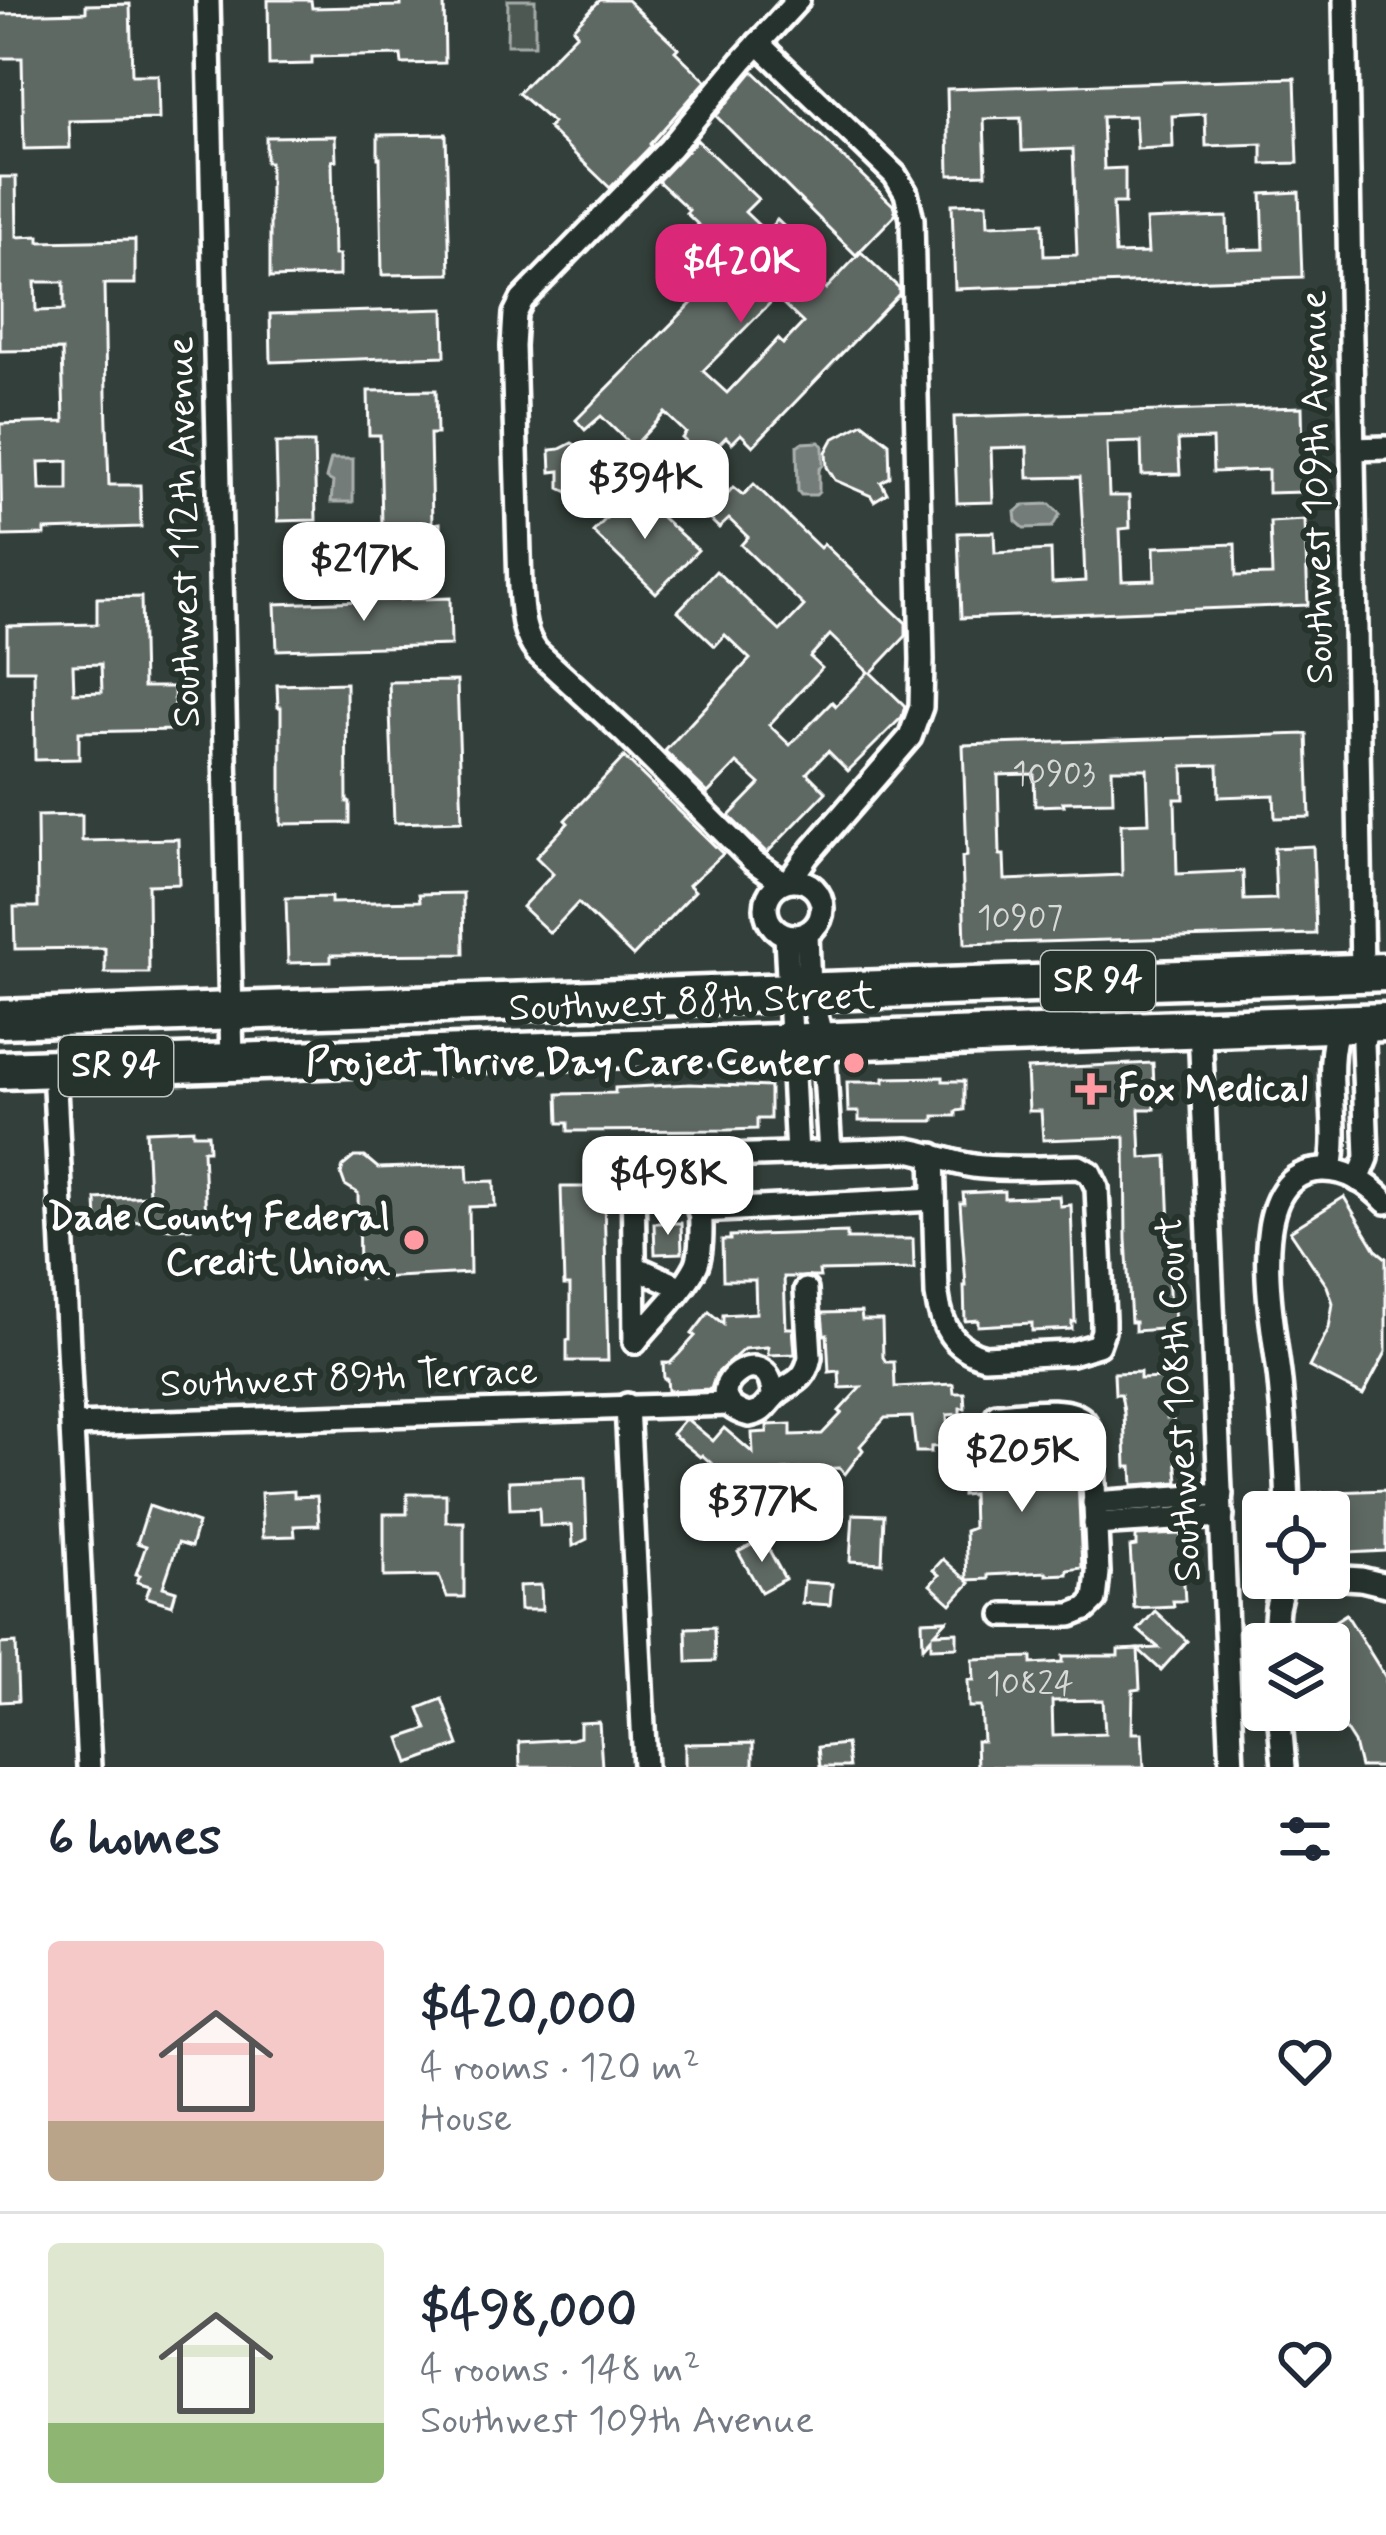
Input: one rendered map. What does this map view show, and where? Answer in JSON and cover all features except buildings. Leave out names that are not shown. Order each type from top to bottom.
[{"type":"main road","name":"Southwest 88th Street","points":[[0,1018],[799,990],[1372,1001]]},
{"type":"main road","points":[[1288,1025],[1322,1011],[1346,994],[1372,1001]]},
{"type":"main road","name":"Southwest 88th Street","points":[[0,1070],[1288,1025],[1372,1001]]},
{"type":"street","name":"Southwest 112th Avenue","points":[[208,0],[232,1062]]},
{"type":"street","points":[[797,935],[819,922],[822,904],[814,889],[787,881],[753,861],[529,640],[520,588],[513,323],[522,300],[670,148],[798,0]]},
{"type":"street","name":"Southwest 109th Avenue","points":[[1345,0],[1353,449],[1372,1001]]},
{"type":"street","points":[[758,44],[895,176],[907,193],[912,219],[922,707],[904,746],[787,881],[770,893],[765,910],[772,926],[797,935]]},
{"type":"street","points":[[1353,449],[1386,448]]},
{"type":"street","points":[[797,935],[799,990],[807,1042],[827,1110],[830,1153]]},
{"type":"street","points":[[797,1154],[795,1108],[807,1042],[799,990]]},
{"type":"street","points":[[1331,1169],[1332,1044],[1372,1001]]},
{"type":"street","points":[[1358,1180],[1367,1158],[1363,1043],[1372,1001]]},
{"type":"street","name":"Southwest 108th Court","points":[[1200,1028],[1232,1767]]},
{"type":"street","points":[[54,1068],[89,1767]]},
{"type":"street","points":[[795,1108],[807,1119],[816,1119],[827,1110]]},
{"type":"street","points":[[1334,1112],[1365,1113]]},
{"type":"street","points":[[697,1158],[698,1259],[634,1342],[633,1159],[908,1150],[932,1154],[979,1167],[1079,1167],[1090,1173],[1097,1188],[1103,1331],[1098,1345],[1071,1353],[984,1357],[951,1336],[939,1313],[932,1154]]},
{"type":"street","points":[[1287,1491],[1268,1285],[1270,1222],[1283,1188],[1297,1175],[1312,1170],[1346,1173],[1386,1202]]},
{"type":"street","points":[[699,1211],[934,1199]]},
{"type":"street","points":[[635,1267],[680,1287]]},
{"type":"street","points":[[773,1396],[771,1380],[751,1368],[731,1376],[726,1390],[729,1404],[749,1415],[764,1410],[773,1396],[800,1381],[808,1366],[806,1290]]},
{"type":"street","name":"Southwest 89th Terrace","points":[[73,1425],[729,1404]]},
{"type":"street","points":[[628,1405],[645,1767]]},
{"type":"street","points":[[997,1415],[1061,1411],[1086,1423],[1092,1439],[1098,1573],[1095,1600],[1086,1609],[1071,1615],[1004,1615]]},
{"type":"street","points":[[1095,1513],[1221,1505]]},
{"type":"street","points":[[1350,1578],[1386,1585]]},
{"type":"street","points":[[1281,1731],[1284,1767]]},
{"type":"shaded area","points":[[508,0],[535,0],[535,45],[507,45]]},
{"type":"shaded area","points":[[819,442],[823,465],[819,492],[801,495],[797,446]]},
{"type":"shaded area","points":[[331,459],[353,459],[353,502],[331,502],[333,482],[326,478]]},
{"type":"shaded area","points":[[1050,504],[1060,514],[1052,527],[1024,528],[1016,521],[1015,512],[1024,505]]},
{"type":"place","name":"Project Thrive Day Care Center","points":[[854,1063]]},
{"type":"place","name":"Fox Medical","points":[[1091,1089]]},
{"type":"place","name":"Dade County Federal Credit Union","points":[[414,1240]]}]
